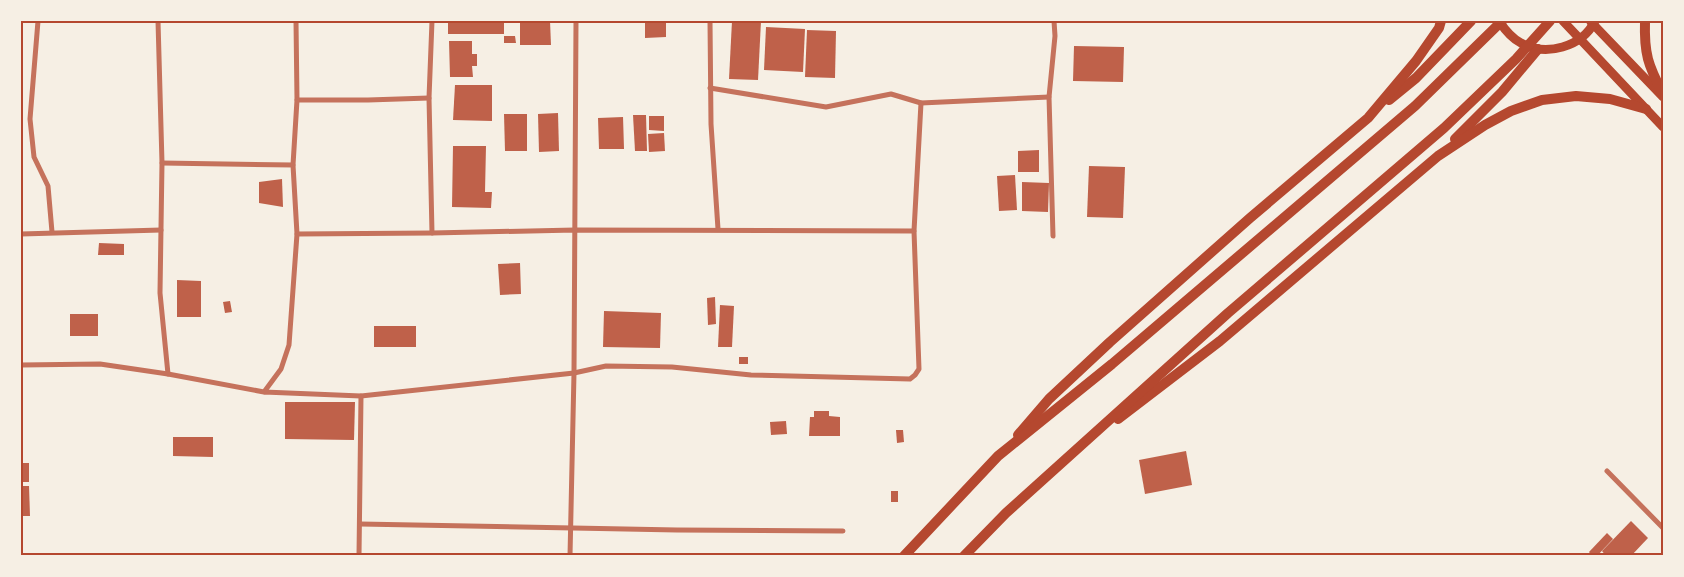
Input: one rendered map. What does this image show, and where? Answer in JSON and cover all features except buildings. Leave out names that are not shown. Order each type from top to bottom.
[{"type":"highway","points":[[1368,118],[1416,61],[1439,28],[1441,21]]},
{"type":"highway","points":[[904,556],[1049,399],[1110,342],[1250,218],[1416,78],[1471,21]]},
{"type":"highway","points":[[998,456],[1112,364],[1407,112],[1493,31],[1501,21]]},
{"type":"highway","points":[[964,556],[1006,513],[1228,312],[1444,128],[1516,59],[1550,21]]},
{"type":"highway","points":[[1645,21],[1645,44],[1650,68],[1663,96]]},
{"type":"highway","points":[[1060,464],[1220,342],[1438,156],[1502,92],[1538,49]]},
{"type":"highway","points":[[1438,156],[1485,125],[1511,111],[1542,100],[1576,96],[1610,99],[1646,109]]},
{"type":"main road","points":[[1501,21],[1506,32],[1521,43],[1538,49],[1553,49],[1567,46],[1580,38],[1593,22],[1663,96]]},
{"type":"main road","points":[[1563,21],[1663,127]]},
{"type":"street","points":[[38,21],[30,119],[34,157],[48,186],[52,232]]},
{"type":"street","points":[[158,21],[162,164],[160,293],[168,374]]},
{"type":"street","points":[[264,392],[281,369],[289,345],[298,234],[293,166],[297,100],[296,21]]},
{"type":"street","points":[[432,21],[429,98],[432,233]]},
{"type":"street","points":[[570,556],[574,373],[576,21]]},
{"type":"street","points":[[710,21],[710,88],[718,229]]},
{"type":"street","points":[[1054,21],[1055,36],[1049,96],[1054,236]]},
{"type":"street","points":[[710,88],[826,107],[891,94],[920,103],[1049,96]]},
{"type":"street","points":[[297,100],[429,98]]},
{"type":"street","points":[[21,365],[100,364],[168,374],[264,392],[361,396],[574,373],[606,366],[672,367],[751,375],[910,379],[919,369],[914,231],[920,103]]},
{"type":"street","points":[[162,164],[293,166]]},
{"type":"street","points":[[298,234],[718,229],[914,231]]},
{"type":"street","points":[[21,234],[161,230]]},
{"type":"street","points":[[359,556],[361,396]]},
{"type":"street","points":[[1607,470],[1663,528]]},
{"type":"street","points":[[360,524],[570,529],[843,531]]}]
